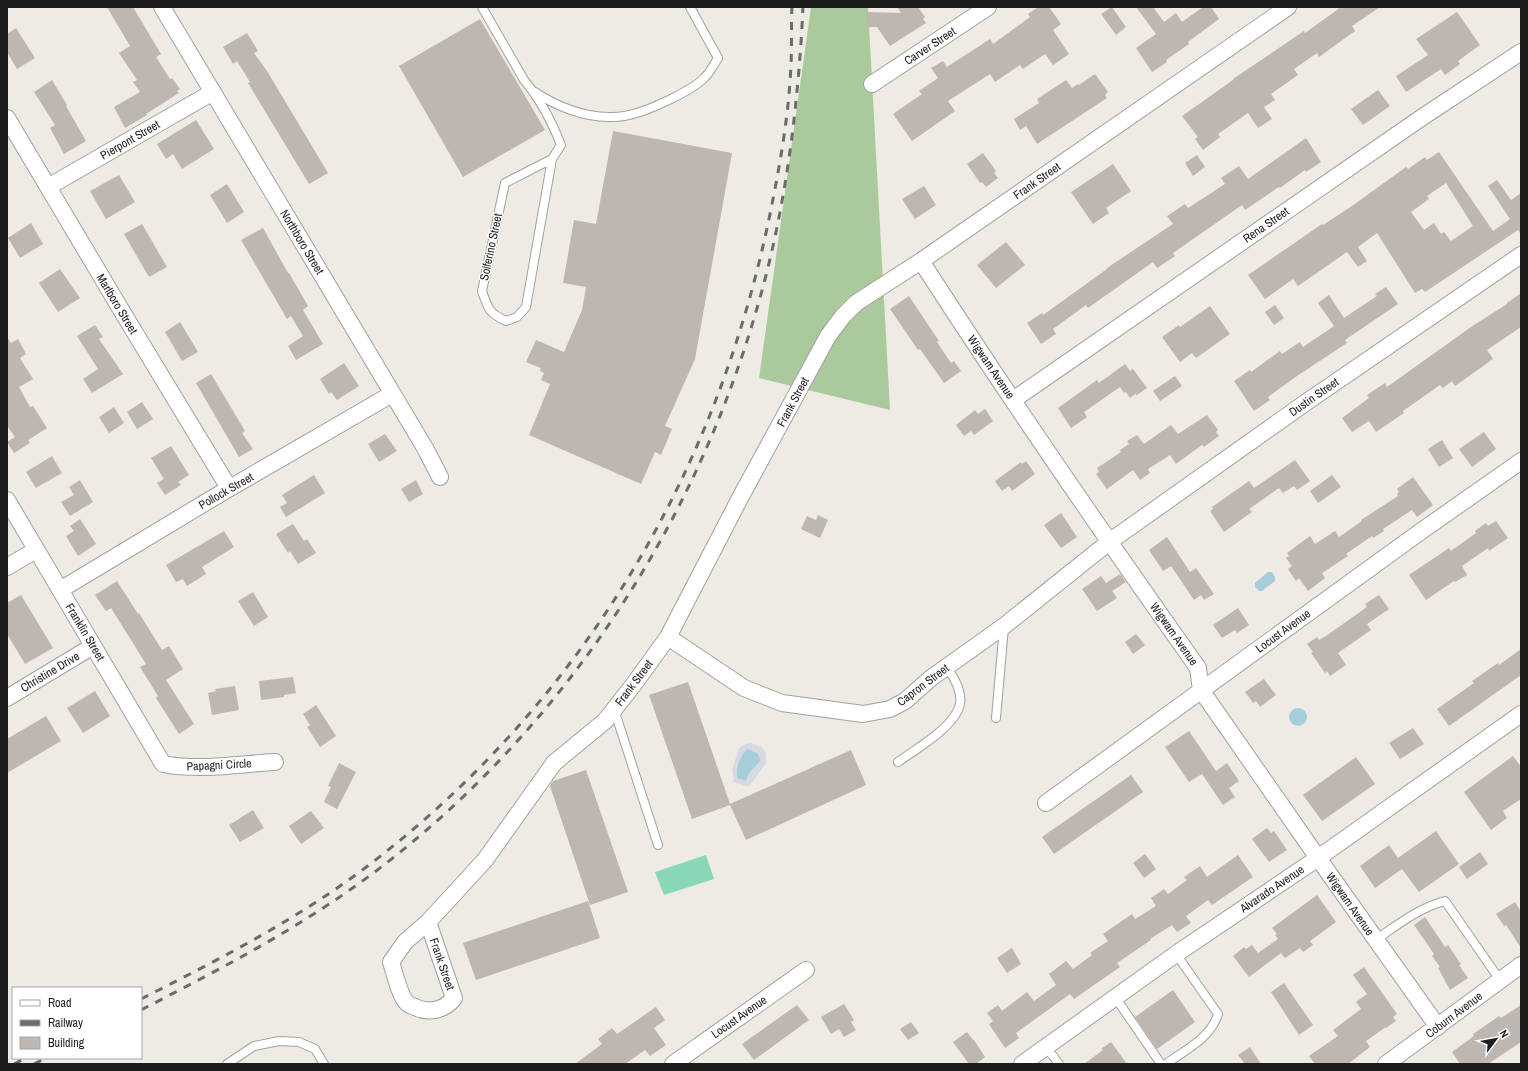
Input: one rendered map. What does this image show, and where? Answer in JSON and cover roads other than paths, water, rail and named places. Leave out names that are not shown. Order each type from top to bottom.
[{"type":"street","name":"Northboro Street","points":[[162,7],[425,448],[440,477]]},
{"type":"street","name":"Carver Street","points":[[872,84],[988,7]]},
{"type":"street","name":"Frank Street","points":[[428,922],[454,998],[449,1004],[438,1010],[422,1011],[407,1003],[397,983],[391,962],[405,942],[428,922],[484,860],[554,763],[605,721],[668,637],[740,498],[828,336],[843,316],[856,304],[921,261],[1288,7]]},
{"type":"street","name":"Rena Street","points":[[1013,400],[1418,120],[1521,52]]},
{"type":"street","name":"Pierpont Street","points":[[48,187],[213,92]]},
{"type":"street","name":"Marlboro Street","points":[[7,118],[229,488]]},
{"type":"street","name":"Dustin Street","points":[[1109,542],[1308,401],[1521,255]]},
{"type":"street","name":"Wigwam Avenue","points":[[921,261],[1109,542],[1198,668],[1201,690],[1375,940],[1438,1027]]},
{"type":"street","name":"Pollock Street","points":[[60,590],[229,488],[392,394]]},
{"type":"street","name":"Locust Avenue","points":[[1046,803],[1420,532],[1521,461]]},
{"type":"street","name":"Franklin Street","points":[[7,500],[163,764]]},
{"type":"street","name":"Capron Street","points":[[668,637],[744,688],[769,698],[789,704],[868,714],[890,709],[905,701],[931,678],[1004,626],[1109,542]]},
{"type":"street","points":[[7,567],[36,550]]},
{"type":"street","name":"Christine Drive","points":[[7,698],[94,646]]},
{"type":"street","name":"Alvarado Avenue","points":[[1022,1064],[1176,954],[1318,858],[1521,714]]},
{"type":"street","name":"Papagni Circle","points":[[163,764],[193,767],[275,762]]},
{"type":"street","name":"Coburn Avenue","points":[[1386,1064],[1521,965]]},
{"type":"street","name":"Locust Avenue","points":[[673,1064],[806,970]]},
{"type":"lane","name":"Solferino Street","points":[[482,7],[524,80],[533,91],[554,128],[561,145],[552,159],[526,307],[517,317],[506,321],[494,316],[487,306],[482,291],[505,183],[552,159]]},
{"type":"lane","points":[[533,91],[551,102],[568,108],[594,116],[610,118],[632,114],[656,106],[680,95],[704,78],[718,58],[690,7]]},
{"type":"lane","points":[[996,718],[1004,626]]},
{"type":"lane","points":[[898,762],[942,730],[959,709],[960,695],[955,678],[946,667]]},
{"type":"lane","points":[[614,709],[658,845]]},
{"type":"lane","points":[[1375,940],[1420,910],[1430,905],[1445,901],[1500,980]]},
{"type":"lane","points":[[1166,1064],[1206,1035],[1216,1022],[1218,1014],[1176,954]]},
{"type":"lane","points":[[1115,997],[1161,1064]]},
{"type":"lane","points":[[227,1064],[254,1046],[279,1042],[298,1042],[315,1049],[324,1064]]},
{"type":"lane","points":[[1046,1047],[1059,1064]]},
{"type":"water","points":[[1268,572],[1272,572],[1275,577],[1275,581],[1262,591],[1259,591],[1255,587],[1255,583]]},
{"type":"water","points":[[1294,708],[1302,708],[1307,713],[1305,724],[1302,726],[1294,726],[1289,721],[1289,713]]},
{"type":"water","points":[[747,749],[757,753],[761,760],[749,773],[746,781],[737,778],[737,774],[739,762]]},
{"type":"railway","points":[[142,998],[258,937],[315,903],[369,865],[445,801],[514,732],[575,656],[629,576],[676,492],[715,403],[746,310],[770,214],[784,139],[790,83],[792,7]]},
{"type":"railway","points":[[142,1009],[259,947],[316,913],[372,874],[439,819],[500,760],[557,695],[608,626],[654,553],[694,476],[727,397],[755,315],[782,201],[794,124],[803,7]]},
{"type":"railway","points":[[14,1064],[24,1059]]},
{"type":"railway","points":[[34,1064],[44,1059]]}]
